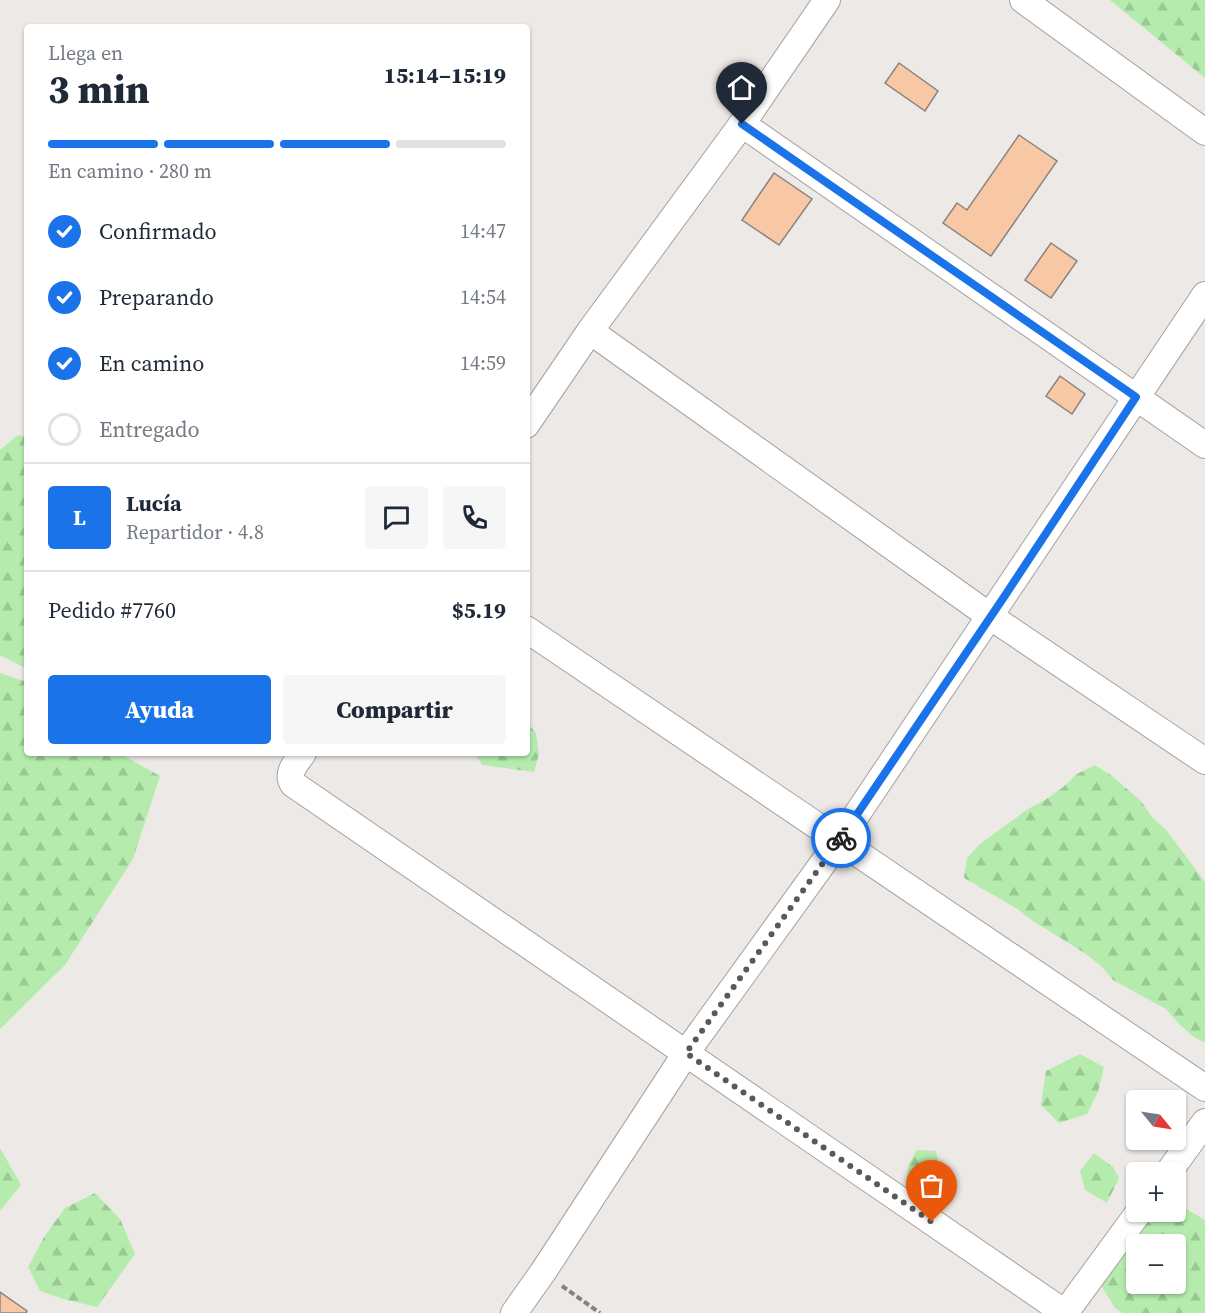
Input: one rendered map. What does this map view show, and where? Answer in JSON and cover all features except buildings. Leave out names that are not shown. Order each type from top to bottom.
[{"type":"street","points":[[530,419],[590,331],[742,124],[827,0]]},
{"type":"street","points":[[1023,0],[1205,132]]},
{"type":"street","points":[[742,124],[1205,445]]},
{"type":"street","points":[[514,1313],[686,1053],[839,841],[1205,295]]},
{"type":"street","points":[[590,331],[991,617],[1205,761]]},
{"type":"street","points":[[530,632],[1205,1088]]},
{"type":"street","points":[[301,756],[290,772],[293,784],[1065,1313],[1132,1222]]},
{"type":"street","points":[[1176,1162],[1205,1122]]},
{"type":"path","points":[[543,1272],[600,1313]]},
{"type":"green space","points":[[1110,0],[1205,0],[1205,78]]},
{"type":"green space","points":[[24,435],[24,667],[0,655],[0,450],[16,436]]},
{"type":"green space","points":[[0,673],[24,681],[24,756],[124,756],[160,776],[133,859],[65,965],[0,1029]]},
{"type":"green space","points":[[530,726],[536,733],[539,754],[534,772],[482,765],[477,756],[530,756]]},
{"type":"green space","points":[[1095,765],[1112,776],[1141,801],[1152,817],[1167,831],[1205,882],[1205,1043],[1179,1024],[1166,1009],[1113,980],[1100,965],[1083,952],[1016,908],[964,878],[967,858],[980,844],[1028,809],[1062,788],[1077,774]]},
{"type":"green space","points":[[1080,1054],[1104,1067],[1098,1092],[1087,1114],[1059,1123],[1041,1105],[1046,1071]]},
{"type":"green space","points":[[0,1148],[21,1185],[0,1211]]},
{"type":"green space","points":[[917,1150],[936,1151],[939,1165],[932,1182],[906,1179],[909,1164]]},
{"type":"green space","points":[[1094,1153],[1113,1167],[1119,1178],[1107,1203],[1085,1190],[1080,1171]]},
{"type":"green space","points":[[95,1193],[120,1219],[135,1254],[97,1307],[40,1291],[28,1267],[44,1237],[65,1208]]},
{"type":"green space","points":[[1186,1209],[1205,1220],[1205,1313],[1122,1313],[1115,1308],[1099,1282],[1126,1247],[1126,1294],[1186,1294],[1186,1234],[1136,1234],[1145,1222],[1186,1222]]},
{"type":"way so far","points":[[841,838],[686,1053],[932,1222]]},
{"type":"route","points":[[742,124],[1136,397],[841,838]]}]
